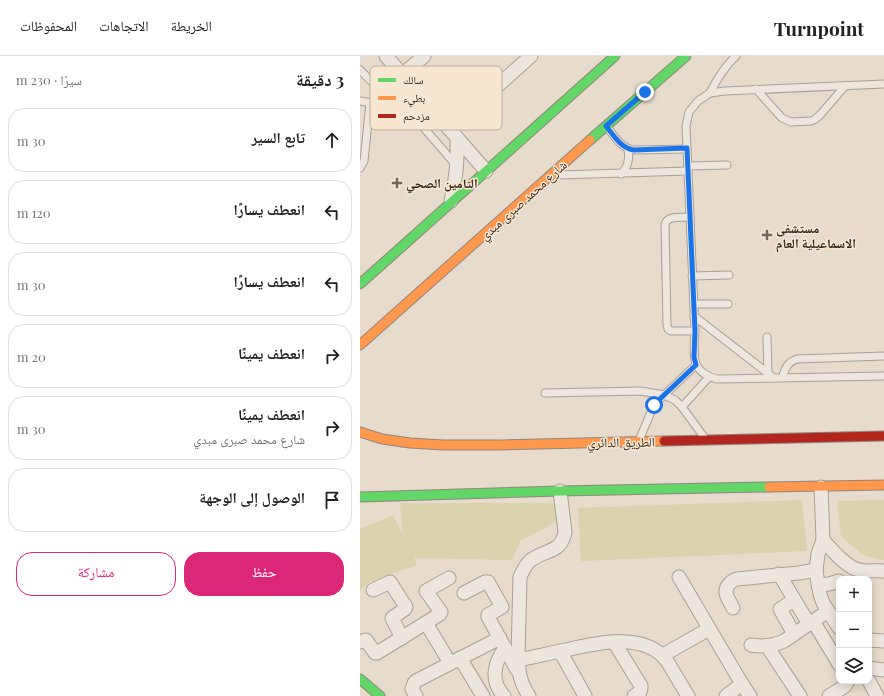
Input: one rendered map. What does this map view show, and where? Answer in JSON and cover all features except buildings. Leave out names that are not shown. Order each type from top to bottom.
[{"type":"main road","points":[[360,284],[616,56]]},
{"type":"main road","name":"شارع محمد صبرى مبدي","points":[[361,345],[686,56]]},
{"type":"main road","name":"الطريق الدائري","points":[[363,429],[371,431],[382,439],[443,445],[508,445],[884,436]]},
{"type":"main road","points":[[362,498],[560,491],[884,485]]},
{"type":"main road","points":[[360,679],[380,696]]},
{"type":"street","points":[[386,56],[394,66]]},
{"type":"street","points":[[412,66],[424,56]]},
{"type":"street","points":[[502,85],[531,56]]},
{"type":"street","points":[[450,130],[486,171]]},
{"type":"street","points":[[453,133],[456,130]]},
{"type":"street","points":[[451,202],[457,166],[453,133]]},
{"type":"street","points":[[820,487],[823,540],[818,554],[816,570],[818,585],[824,603],[836,623]]},
{"type":"street","points":[[520,675],[518,660],[520,577],[524,568],[530,561],[554,549],[562,542],[565,532],[560,491]]},
{"type":"street","points":[[823,540],[847,564],[858,570],[884,570]]},
{"type":"street","points":[[733,608],[726,593],[728,585],[738,578],[799,573],[816,570]]},
{"type":"street","points":[[847,576],[858,570]]},
{"type":"street","points":[[779,574],[794,600],[836,660]]},
{"type":"street","points":[[679,577],[750,696]]},
{"type":"street","points":[[360,642],[366,640],[375,653],[377,653],[440,614],[441,612],[426,592],[449,578]]},
{"type":"street","points":[[373,590],[390,582],[406,607],[392,618],[402,638]]},
{"type":"street","points":[[464,593],[485,582],[488,582],[502,606],[502,608],[488,615],[520,675],[526,692],[510,696]]},
{"type":"street","points":[[818,585],[836,582]]},
{"type":"street","points":[[794,600],[780,609],[794,634]]},
{"type":"street","points":[[751,645],[767,646],[779,643],[828,611]]},
{"type":"street","points":[[426,623],[483,696]]},
{"type":"street","points":[[663,655],[709,629]]},
{"type":"street","points":[[872,640],[884,641]]},
{"type":"street","points":[[518,660],[596,643],[614,642],[643,644],[655,649],[663,655],[688,696]]},
{"type":"street","points":[[614,642],[641,688],[640,692],[634,696]]},
{"type":"street","points":[[416,696],[412,689],[414,684],[455,661],[502,643]]},
{"type":"street","points":[[502,643],[495,670],[495,678],[497,685],[504,696]]},
{"type":"street","points":[[767,646],[800,696]]},
{"type":"street","points":[[560,651],[585,696]]},
{"type":"street","points":[[872,668],[884,670]]},
{"type":"street","points":[[726,696],[742,684]]},
{"type":"street","points":[[829,696],[846,684]]},
{"type":"lane","points":[[710,93],[722,71],[736,56]]},
{"type":"lane","points":[[360,70],[370,80]]},
{"type":"lane","points":[[884,84],[725,90],[710,93],[698,101],[689,112],[686,126],[695,331],[694,357],[696,365],[709,377],[717,379],[771,376],[782,378],[884,376]]},
{"type":"lane","points":[[756,89],[782,118],[791,122],[814,120],[845,86]]},
{"type":"lane","points":[[360,101],[370,103],[364,161],[360,168]]},
{"type":"lane","points":[[606,126],[621,144],[628,149],[687,148]]},
{"type":"lane","points":[[425,130],[457,166]]},
{"type":"lane","points":[[621,174],[628,165],[628,149]]},
{"type":"lane","points":[[551,175],[621,174],[727,165]]},
{"type":"lane","points":[[690,217],[670,218],[665,224],[667,325],[668,329],[671,331],[695,331]]},
{"type":"lane","points":[[692,276],[729,275]]},
{"type":"lane","points":[[694,304],[728,304]]},
{"type":"lane","points":[[694,316],[771,376]]},
{"type":"lane","points":[[767,337],[771,376]]},
{"type":"lane","points":[[782,378],[786,366],[796,359],[884,356]]},
{"type":"lane","points":[[639,442],[654,405],[696,365]]},
{"type":"lane","points":[[682,407],[709,377]]},
{"type":"lane","points":[[545,392],[641,391],[664,395],[675,400],[682,407],[707,440]]},
{"type":"shaded area","points":[[802,500],[807,551],[581,561],[578,508]]},
{"type":"shaded area","points":[[884,500],[884,560],[881,560],[863,555],[841,536],[837,501]]},
{"type":"shaded area","points":[[400,503],[556,503],[556,521],[544,529],[521,540],[512,560],[414,558],[417,565],[369,582],[360,590],[360,529],[393,515],[403,535]]},
{"type":"traffic: fast","points":[[360,284],[615,56]]},
{"type":"traffic: fast","points":[[590,140],[686,56]]},
{"type":"traffic: fast","points":[[360,497],[769,487]]},
{"type":"traffic: fast","points":[[360,679],[380,696]]},
{"type":"traffic: slow","points":[[360,345],[590,140]]},
{"type":"traffic: slow","points":[[360,432],[382,439],[410,443],[443,445],[664,441]]},
{"type":"traffic: slow","points":[[769,487],[884,485]]},
{"type":"traffic: jam","points":[[664,441],[884,436]]},
{"type":"place","name":"التامين الصحي","points":[[397,183]]},
{"type":"place","name":"مستشفى الاسماعيلية العام","points":[[767,235]]},
{"type":"route","points":[[645,92],[606,126],[621,144],[628,149],[687,148],[695,331],[694,357],[696,365],[654,405]]}]
